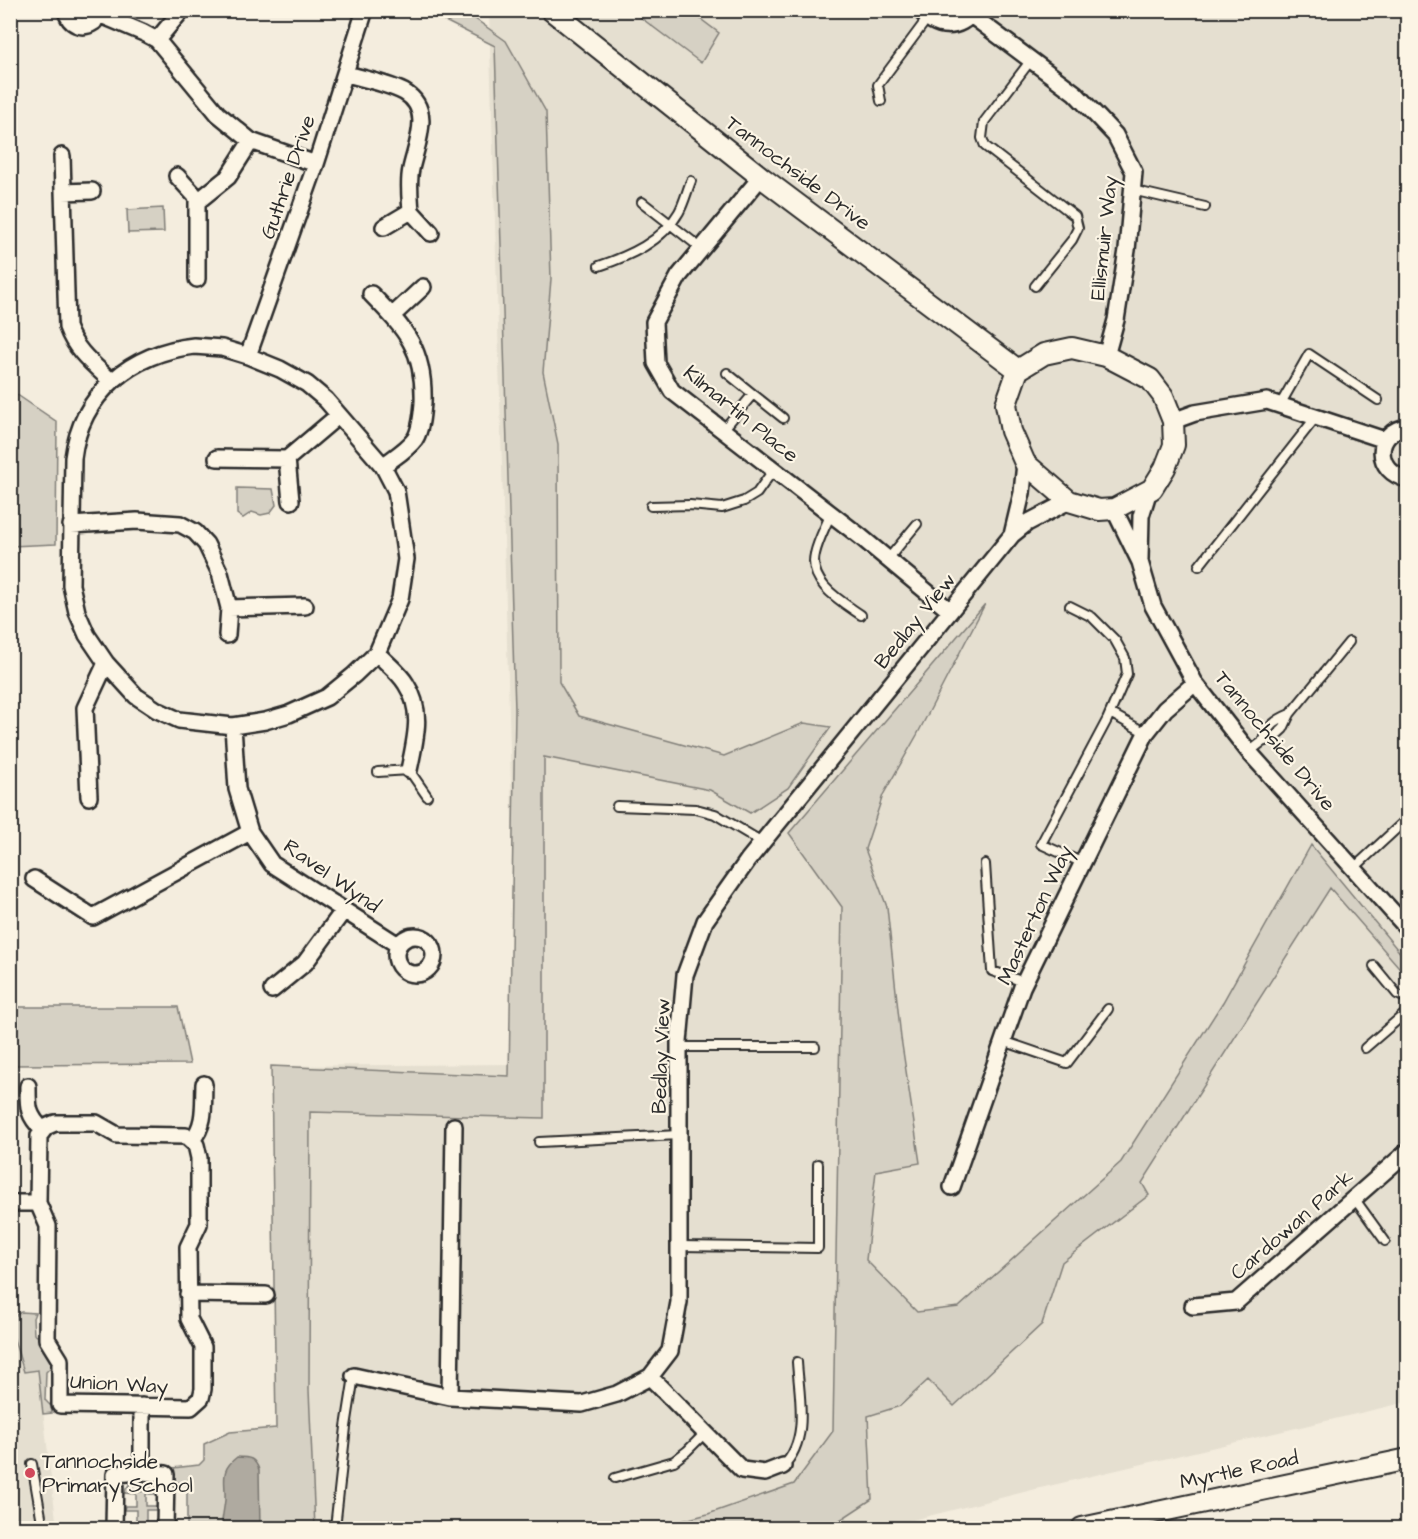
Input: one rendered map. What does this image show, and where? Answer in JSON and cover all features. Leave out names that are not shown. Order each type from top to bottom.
[{"type":"street","points":[[66,10],[69,20],[78,26],[84,27],[94,22],[99,12],[158,40],[218,114],[251,141],[316,164]]},
{"type":"street","points":[[158,40],[182,10]]},
{"type":"street","name":"Guthrie Drive","points":[[248,356],[316,164],[365,10]]},
{"type":"street","name":"Tannochside Drive","points":[[551,10],[761,177],[1018,370],[1044,354],[1072,348],[1106,356],[1150,379],[1163,396],[1173,421],[1174,445],[1165,468],[1149,490],[1142,516],[1140,562]]},
{"type":"street","points":[[924,15],[936,24],[947,26],[963,22],[972,13]]},
{"type":"street","name":"Ellismuir Way","points":[[972,13],[1075,93],[1115,135],[1134,172],[1127,250],[1116,320],[1106,356]]},
{"type":"street","points":[[346,74],[405,93],[416,106],[422,123],[422,132],[411,170],[411,211],[431,233]]},
{"type":"street","points":[[197,279],[196,205],[199,200],[222,184],[251,141]]},
{"type":"street","points":[[62,156],[67,327],[72,341],[111,381]]},
{"type":"street","points":[[177,176],[199,200]]},
{"type":"street","name":"Kilmartin Place","points":[[761,177],[679,276],[654,322],[656,363],[672,391],[831,513],[950,610]]},
{"type":"street","points":[[63,192],[92,191]]},
{"type":"street","points":[[384,227],[411,211]]},
{"type":"street","points":[[392,316],[423,287]]},
{"type":"street","points":[[371,294],[401,326],[417,352],[422,379],[422,421],[415,439],[383,466]]},
{"type":"street","points":[[194,346],[222,348],[248,356],[280,369],[307,384],[339,415],[383,466],[396,491],[406,559],[400,599],[377,653],[327,697],[289,714],[265,721],[233,726],[179,720],[157,710],[136,696],[106,663],[87,635],[77,612],[71,585],[75,440],[87,413],[111,381],[153,355],[174,348],[194,346]]},
{"type":"street","points":[[1018,370],[1006,404],[1011,431],[1025,463],[1069,501],[1099,510],[1114,509]]},
{"type":"street","points":[[1173,421],[1195,412],[1267,401],[1385,440]]},
{"type":"street","points":[[217,458],[288,459],[339,415]]},
{"type":"street","points":[[1407,428],[1399,428],[1391,433],[1385,440],[1382,451],[1387,468],[1399,477],[1407,479]]},
{"type":"street","points":[[288,459],[291,501]]},
{"type":"street","name":"Bedlay View","points":[[1012,535],[1022,493],[1025,463]]},
{"type":"street","name":"Tannochside Drive","points":[[1149,490],[1114,509],[1140,562],[1153,606],[1195,683],[1256,747],[1407,930]]},
{"type":"street","name":"Bedlay View","points":[[354,1376],[450,1396],[582,1404],[617,1394],[650,1377],[670,1351],[679,1302],[679,1047],[685,975],[705,921],[762,842],[1012,535],[1027,523],[1069,501]]},
{"type":"street","points":[[71,525],[137,521],[180,524],[195,532],[206,544],[220,573],[229,608],[227,635]]},
{"type":"street","points":[[229,608],[304,606]]},
{"type":"street","points":[[377,653],[406,682],[416,703],[418,729],[409,770]]},
{"type":"street","points":[[89,797],[85,708],[106,663]]},
{"type":"street","name":"Masterton Way","points":[[952,1187],[1024,982],[1146,733],[1165,709],[1195,683]]},
{"type":"street","name":"Ravel Wynd","points":[[233,726],[237,789],[250,832],[272,864],[398,945]]},
{"type":"street","points":[[34,879],[93,917],[250,832]]},
{"type":"street","points":[[272,990],[305,963],[344,910]]},
{"type":"street","points":[[28,1086],[29,1113],[43,1130],[55,1123],[96,1123],[117,1135],[178,1135],[192,1140],[200,1131],[203,1123],[204,1084]]},
{"type":"street","points":[[450,1396],[454,1126]]},
{"type":"street","name":"Union Way","points":[[43,1130],[38,1144],[38,1203],[48,1226],[47,1340],[60,1360],[60,1405],[187,1408],[201,1398],[203,1347],[189,1319],[188,1294],[188,1247],[199,1224],[199,1158],[192,1140]]},
{"type":"street","name":"Cardowan Park","points":[[1193,1306],[1236,1302],[1407,1151]]},
{"type":"street","points":[[10,1203],[38,1203]]},
{"type":"street","points":[[188,1294],[266,1295]]},
{"type":"street","points":[[650,1377],[741,1470],[765,1473],[783,1466]]},
{"type":"street","points":[[142,1406],[142,1472]]},
{"type":"street","name":"Myrtle Road","points":[[1082,1528],[1407,1459]]},
{"type":"street","points":[[114,1528],[115,1474],[142,1472],[166,1474],[165,1528]]},
{"type":"lane","points":[[881,101],[878,85],[924,15]]},
{"type":"lane","points":[[1031,60],[984,122],[982,138],[985,146],[1075,216],[1078,228],[1072,240],[1035,286]]},
{"type":"lane","points":[[599,266],[626,257],[643,248],[671,224],[680,211],[691,181]]},
{"type":"lane","points":[[1132,190],[1205,207]]},
{"type":"lane","points":[[642,202],[702,249]]},
{"type":"lane","points":[[1280,405],[1309,354],[1378,400]]},
{"type":"lane","points":[[727,372],[783,418]]},
{"type":"lane","points":[[723,430],[753,394]]},
{"type":"lane","points":[[1200,566],[1316,417]]},
{"type":"lane","points":[[651,506],[690,505],[722,508],[744,501],[757,493],[774,469]]},
{"type":"lane","points":[[831,513],[814,554],[815,570],[827,591],[861,615]]},
{"type":"lane","points":[[888,559],[917,524]]},
{"type":"lane","points":[[1070,606],[1092,618],[1115,640],[1125,658],[1127,674],[1110,713],[1041,844],[1083,862]]},
{"type":"lane","points":[[1256,747],[1272,739],[1283,729],[1290,714],[1349,642]]},
{"type":"lane","points":[[1110,713],[1146,733]]},
{"type":"lane","points":[[378,772],[409,770],[427,796]]},
{"type":"lane","points":[[617,806],[706,811],[762,842]]},
{"type":"lane","points":[[1354,868],[1407,818]]},
{"type":"lane","points":[[985,864],[992,971],[1024,982]]},
{"type":"lane","points":[[1374,966],[1397,994],[1407,999]]},
{"type":"lane","points":[[1003,1041],[1067,1063],[1108,1009]]},
{"type":"lane","points":[[1365,1048],[1407,1011]]},
{"type":"lane","points":[[679,1047],[815,1047]]},
{"type":"lane","points":[[539,1142],[679,1135]]},
{"type":"lane","points":[[680,1246],[818,1248],[818,1164]]},
{"type":"lane","points":[[1354,1198],[1385,1240]]},
{"type":"lane","points":[[783,1466],[792,1456],[801,1431],[797,1362]]},
{"type":"lane","points":[[335,1528],[345,1427],[354,1376]]},
{"type":"lane","points":[[615,1478],[674,1461],[705,1432]]},
{"type":"lane","points":[[32,1464],[43,1528]]},
{"type":"shaded area","points":[[425,11],[464,11],[506,41],[546,112],[551,279],[543,372],[558,444],[559,682],[579,716],[724,756],[804,723],[831,727],[788,788],[750,813],[710,790],[544,757],[544,1118],[310,1112],[309,1390],[315,1528],[187,1528],[187,1483],[173,1482],[173,1468],[199,1465],[204,1460],[204,1444],[230,1432],[276,1428],[271,1066],[509,1076],[515,710],[495,46]]},
{"type":"shaded area","points":[[489,11],[1407,11],[1407,1402],[1036,1489],[881,1528],[276,1528],[271,1066],[519,1064]]},
{"type":"shaded area","points":[[632,11],[690,11],[719,33],[701,63]]},
{"type":"shaded area","points":[[163,208],[164,232],[128,233],[127,210]]},
{"type":"shaded area","points":[[10,390],[57,422],[56,544],[11,546]]},
{"type":"shaded area","points":[[237,488],[273,489],[276,505],[270,513],[261,515],[252,512],[243,518],[237,514]]},
{"type":"shaded area","points":[[985,604],[883,795],[865,849],[887,907],[901,1038],[920,1163],[876,1171],[866,1260],[917,1312],[959,1307],[1121,1162],[1223,1002],[1311,845],[1407,961],[1407,972],[1404,973],[1330,888],[1142,1183],[1149,1195],[1062,1262],[1042,1324],[954,1406],[928,1380],[900,1406],[868,1416],[872,1499],[828,1528],[654,1528],[708,1514],[794,1484],[833,1431],[842,907],[789,833]]},
{"type":"shaded area","points":[[11,1007],[178,1007],[190,1064],[11,1065]]},
{"type":"shaded area","points":[[21,1312],[35,1313],[34,1334],[40,1338],[52,1362],[52,1366],[46,1372],[45,1400],[51,1406],[52,1413],[43,1414],[38,1370],[24,1372],[11,1330],[11,1318]]},
{"type":"shaded area","name":"Tannochside Primary School","points":[[10,1330],[38,1369],[57,1528],[11,1528]]},
{"type":"shaded area","points":[[237,1457],[251,1459],[259,1470],[260,1528],[221,1528],[226,1471]]},
{"type":"shaded area","points":[[138,1481],[138,1492],[145,1491],[144,1481],[152,1483],[157,1494],[146,1494],[146,1506],[158,1506],[158,1510],[146,1510],[146,1522],[158,1522],[156,1528],[144,1528],[144,1525],[138,1525],[137,1528],[126,1528],[124,1522],[136,1522],[136,1510],[124,1510],[125,1506],[136,1506],[136,1494],[125,1493],[127,1486]]},
{"type":"place","name":"Tannochside Primary School","points":[[30,1473]]}]
